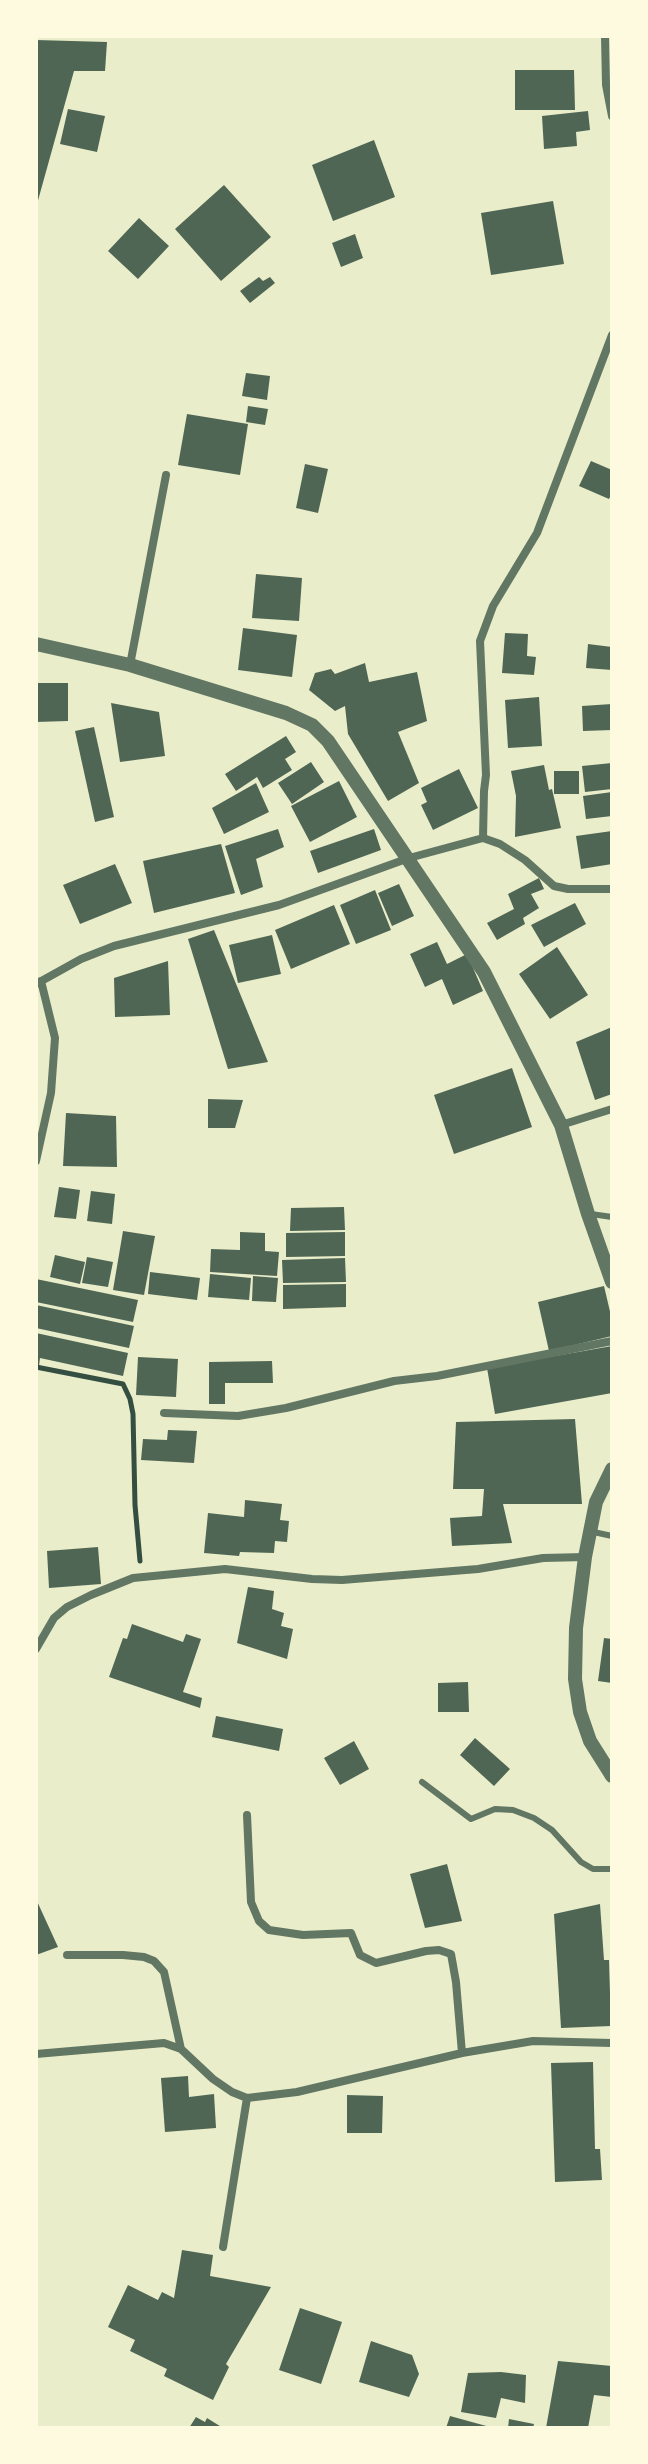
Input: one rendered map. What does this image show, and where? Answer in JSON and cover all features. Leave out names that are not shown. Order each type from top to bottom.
[{"type":"street","points":[[605,36],[606,85],[612,116]]},
{"type":"street","points":[[483,838],[486,775],[480,641],[493,606],[537,533],[612,335]]},
{"type":"street","points":[[130,665],[166,475]]},
{"type":"street","points":[[36,644],[130,665],[286,713],[312,725],[328,741],[484,972],[561,1125],[612,1282]]},
{"type":"street","points":[[36,1161],[51,1093],[55,1038],[39,983],[81,959],[145,936],[279,905],[409,858],[483,838],[500,844],[525,860],[554,886],[612,889]]},
{"type":"street","points":[[561,1125],[612,1109]]},
{"type":"street","points":[[164,1413],[238,1416],[286,1408],[394,1381],[437,1376],[612,1341]]},
{"type":"street","points":[[612,1469],[596,1502],[589,1531],[576,1628],[575,1679],[580,1712],[590,1741],[612,1776]]},
{"type":"street","points":[[36,1649],[54,1618],[67,1607],[133,1578],[225,1569],[342,1580],[449,1572],[543,1558],[585,1557]]},
{"type":"street","points":[[247,1815],[251,1902],[259,1921],[269,1930],[303,1935],[351,1933],[360,1955],[376,1963],[426,1951],[439,1950],[451,1954],[462,2053]]},
{"type":"street","points":[[67,1955],[133,1956],[154,1961],[164,1972],[181,2049]]},
{"type":"street","points":[[36,2054],[164,2043],[181,2049],[213,2079],[247,2098],[297,2092],[462,2053],[533,2041],[612,2043]]},
{"type":"street","points":[[223,2247],[247,2098]]},
{"type":"lane","points":[[588,1214],[612,1217]]},
{"type":"lane","points":[[589,1531],[612,1536]]},
{"type":"lane","points":[[422,1782],[471,1819],[495,1809],[513,1810],[534,1818],[552,1830],[581,1862],[593,1869],[612,1869]]},
{"type":"path","points":[[36,1367],[123,1384],[133,1414],[135,1505],[142,1578]]},
{"type":"building","points":[[36,40],[107,42],[105,71],[74,71],[37,204]]},
{"type":"building","points":[[515,70],[574,70],[575,110],[515,110]]},
{"type":"building","points":[[68,109],[105,116],[97,152],[60,144]]},
{"type":"building","points":[[588,111],[590,130],[576,132],[577,146],[544,149],[542,116]]},
{"type":"building","points":[[374,140],[395,197],[333,221],[312,165]]},
{"type":"building","points":[[224,185],[271,237],[221,281],[175,229]]},
{"type":"building","points":[[553,201],[564,264],[491,275],[481,213]]},
{"type":"building","points":[[139,218],[169,246],[138,279],[108,251]]},
{"type":"building","points":[[355,234],[363,258],[341,267],[332,243]]},
{"type":"building","points":[[259,277],[263,281],[270,277],[275,283],[250,303],[240,291]]},
{"type":"building","points":[[246,373],[270,376],[267,400],[242,396]]},
{"type":"building","points":[[248,406],[268,409],[265,425],[246,422]]},
{"type":"building","points":[[187,414],[248,424],[240,475],[178,465]]},
{"type":"building","points":[[591,461],[612,470],[609,499],[579,486]]},
{"type":"building","points":[[305,464],[328,469],[318,513],[296,508]]},
{"type":"building","points":[[256,574],[302,578],[299,621],[252,618]]},
{"type":"building","points":[[243,628],[297,635],[292,677],[238,670]]},
{"type":"building","points":[[505,633],[528,634],[527,656],[536,657],[534,675],[502,673]]},
{"type":"building","points":[[588,644],[612,647],[612,670],[586,668]]},
{"type":"building","points":[[365,663],[369,682],[417,672],[427,721],[398,732],[419,783],[388,801],[348,734],[345,706],[335,711],[309,690],[315,673],[331,669],[335,674]]},
{"type":"building","points":[[36,683],[68,683],[68,721],[36,722]]},
{"type":"building","points":[[539,697],[542,746],[508,748],[505,700]]},
{"type":"building","points":[[111,703],[159,712],[165,756],[120,762]]},
{"type":"building","points":[[612,704],[612,730],[583,731],[582,706]]},
{"type":"building","points":[[94,727],[114,817],[95,822],[75,731]]},
{"type":"building","points":[[286,736],[296,752],[285,759],[292,770],[263,788],[257,777],[236,791],[225,774]]},
{"type":"building","points":[[311,762],[324,782],[292,804],[278,783]]},
{"type":"building","points":[[612,763],[612,789],[585,792],[582,766]]},
{"type":"building","points":[[544,765],[561,828],[515,837],[516,796],[511,771]]},
{"type":"building","points":[[459,769],[478,808],[433,830],[421,805],[427,802],[421,788]]},
{"type":"building","points":[[554,771],[579,771],[579,794],[554,794]]},
{"type":"building","points":[[339,781],[357,817],[310,842],[291,806]]},
{"type":"building","points":[[256,783],[269,812],[224,834],[212,808]]},
{"type":"building","points":[[612,792],[612,816],[586,819],[583,796]]},
{"type":"building","points":[[278,829],[284,847],[256,859],[263,887],[241,895],[225,846]]},
{"type":"building","points":[[374,829],[381,850],[318,873],[310,851]]},
{"type":"building","points":[[612,831],[612,864],[581,869],[576,836]]},
{"type":"building","points":[[221,844],[235,893],[154,913],[143,861]]},
{"type":"building","points":[[115,864],[132,903],[80,924],[63,885]]},
{"type":"building","points":[[539,878],[544,889],[531,894],[539,908],[523,918],[525,924],[497,940],[487,923],[514,909],[508,894]]},
{"type":"building","points":[[399,884],[414,916],[392,926],[378,893]]},
{"type":"building","points":[[375,890],[391,930],[356,944],[340,905]]},
{"type":"building","points":[[575,903],[586,924],[544,947],[531,925]]},
{"type":"building","points":[[334,905],[350,944],[291,969],[275,930]]},
{"type":"building","points":[[214,930],[268,1062],[228,1069],[188,939]]},
{"type":"building","points":[[272,935],[281,974],[238,983],[229,945]]},
{"type":"building","points":[[437,942],[447,964],[467,954],[483,991],[453,1005],[442,979],[425,987],[410,954]]},
{"type":"building","points":[[557,947],[588,995],[550,1019],[519,974]]},
{"type":"building","points":[[168,961],[170,1015],[115,1017],[114,978]]},
{"type":"building","points":[[612,1027],[612,1094],[595,1100],[576,1042]]},
{"type":"building","points":[[512,1068],[532,1127],[454,1154],[434,1095]]},
{"type":"building","points":[[208,1099],[243,1100],[235,1128],[208,1128]]},
{"type":"building","points":[[66,1113],[116,1116],[117,1167],[63,1166]]},
{"type":"building","points":[[59,1187],[80,1190],[76,1219],[54,1217]]},
{"type":"building","points":[[91,1191],[115,1194],[112,1224],[87,1221]]},
{"type":"building","points":[[344,1207],[345,1230],[290,1231],[291,1208]]},
{"type":"building","points":[[123,1231],[155,1236],[144,1295],[113,1290]]},
{"type":"building","points":[[240,1232],[265,1233],[265,1251],[279,1252],[277,1276],[210,1272],[211,1249],[240,1250]]},
{"type":"building","points":[[345,1232],[345,1256],[286,1257],[286,1233]]},
{"type":"building","points":[[55,1255],[85,1262],[80,1284],[50,1277]]},
{"type":"building","points":[[87,1257],[113,1262],[108,1287],[82,1283]]},
{"type":"building","points":[[345,1258],[346,1282],[283,1283],[282,1260]]},
{"type":"building","points":[[150,1272],[200,1278],[197,1300],[148,1294]]},
{"type":"building","points":[[210,1274],[251,1278],[249,1300],[208,1297]]},
{"type":"building","points":[[253,1276],[278,1278],[276,1302],[252,1301]]},
{"type":"building","points":[[36,1279],[138,1300],[133,1322],[36,1302]]},
{"type":"building","points":[[346,1284],[346,1307],[283,1309],[283,1285]]},
{"type":"building","points":[[604,1286],[612,1320],[612,1336],[549,1351],[538,1302]]},
{"type":"building","points":[[36,1305],[134,1326],[129,1348],[36,1328]]},
{"type":"building","points":[[36,1333],[128,1353],[123,1376],[40,1358],[39,1366],[36,1365]]},
{"type":"building","points":[[612,1346],[612,1393],[495,1414],[487,1368]]},
{"type":"building","points":[[138,1357],[178,1359],[176,1397],[136,1395]]},
{"type":"building","points":[[272,1361],[273,1383],[225,1383],[225,1404],[209,1404],[209,1362]]},
{"type":"building","points":[[575,1419],[582,1504],[503,1504],[512,1543],[452,1546],[450,1518],[482,1516],[484,1489],[453,1489],[456,1422]]},
{"type":"building","points":[[168,1430],[197,1431],[194,1463],[141,1460],[143,1439],[167,1440]]},
{"type":"building","points":[[245,1500],[282,1504],[280,1520],[289,1521],[287,1542],[275,1541],[274,1553],[240,1552],[239,1556],[204,1553],[208,1513],[244,1517]]},
{"type":"building","points":[[98,1547],[101,1584],[49,1588],[47,1551]]},
{"type":"building","points":[[248,1587],[274,1591],[272,1609],[284,1613],[281,1626],[293,1629],[287,1659],[237,1643]]},
{"type":"building","points":[[132,1624],[183,1642],[186,1634],[201,1639],[183,1692],[202,1698],[200,1708],[109,1677],[123,1638],[127,1639]]},
{"type":"building","points":[[604,1638],[612,1639],[612,1683],[598,1681]]},
{"type":"building","points":[[468,1682],[469,1712],[438,1712],[438,1683]]},
{"type":"building","points":[[216,1716],[283,1729],[279,1751],[212,1737]]},
{"type":"building","points":[[475,1738],[510,1769],[494,1786],[460,1755]]},
{"type":"building","points":[[354,1741],[369,1769],[340,1785],[324,1758]]},
{"type":"building","points":[[447,1864],[462,1921],[425,1928],[410,1874]]},
{"type":"building","points":[[36,1899],[58,1947],[36,1955]]},
{"type":"building","points":[[600,1904],[604,1960],[609,1960],[611,2026],[561,2028],[554,1914]]},
{"type":"building","points":[[593,2062],[595,2149],[600,2149],[602,2180],[555,2182],[551,2063]]},
{"type":"building","points":[[188,2076],[189,2097],[214,2094],[216,2128],[165,2132],[161,2078]]},
{"type":"building","points":[[347,2095],[383,2096],[382,2133],[347,2133]]},
{"type":"building","points":[[182,2250],[213,2255],[210,2276],[271,2287],[226,2364],[229,2367],[213,2400],[164,2376],[167,2369],[130,2351],[135,2340],[108,2327],[128,2285],[158,2300],[162,2292],[174,2298]]},
{"type":"building","points":[[300,2308],[342,2322],[321,2384],[279,2370]]},
{"type":"building","points":[[371,2341],[412,2355],[419,2374],[409,2397],[359,2382]]},
{"type":"building","points":[[558,2361],[612,2366],[612,2397],[594,2395],[588,2428],[546,2428]]},
{"type":"building","points":[[468,2373],[526,2375],[525,2403],[501,2398],[496,2418],[461,2412]]},
{"type":"building","points":[[450,2416],[490,2427],[446,2428]]},
{"type":"building","points":[[196,2417],[205,2422],[207,2418],[223,2428],[189,2428]]},
{"type":"building","points":[[509,2419],[534,2424],[533,2428],[508,2428]]}]
